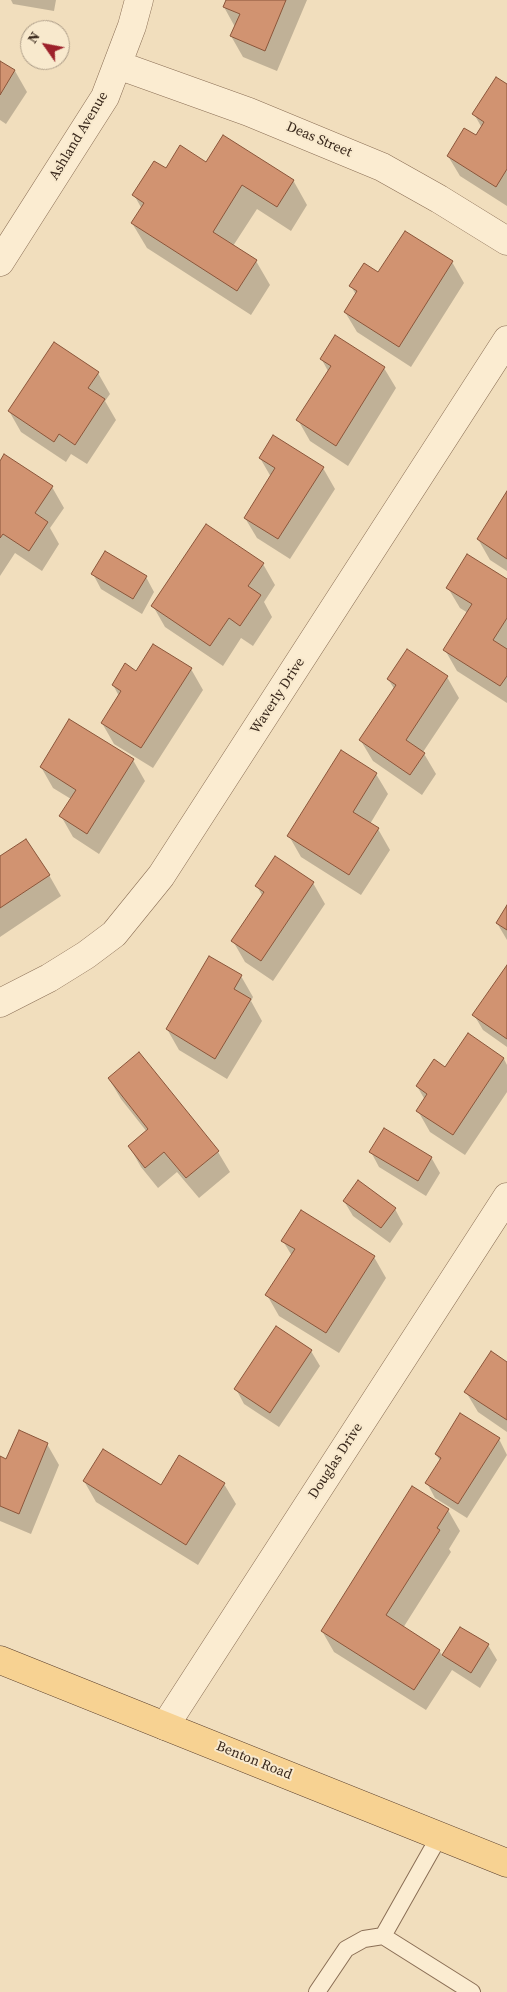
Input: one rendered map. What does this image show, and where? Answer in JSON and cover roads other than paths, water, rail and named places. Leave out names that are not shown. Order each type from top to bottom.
[{"type":"main road","name":"Benton Road","points":[[0,1660],[507,1863]]},
{"type":"street","name":"Ashland Avenue","points":[[0,262],[105,97],[132,26],[139,0]]},
{"type":"street","name":"Deas Street","points":[[118,65],[249,112],[382,167],[439,199],[507,241]]},
{"type":"street","name":"Waverly Drive","points":[[0,1003],[42,982],[86,956],[114,934],[161,876],[507,340]]},
{"type":"street","name":"Douglas Drive","points":[[165,1726],[507,1196]]},
{"type":"lane","points":[[383,1936],[440,1835]]},
{"type":"lane","points":[[317,1992],[346,1949],[364,1939],[383,1936],[472,1992]]}]
